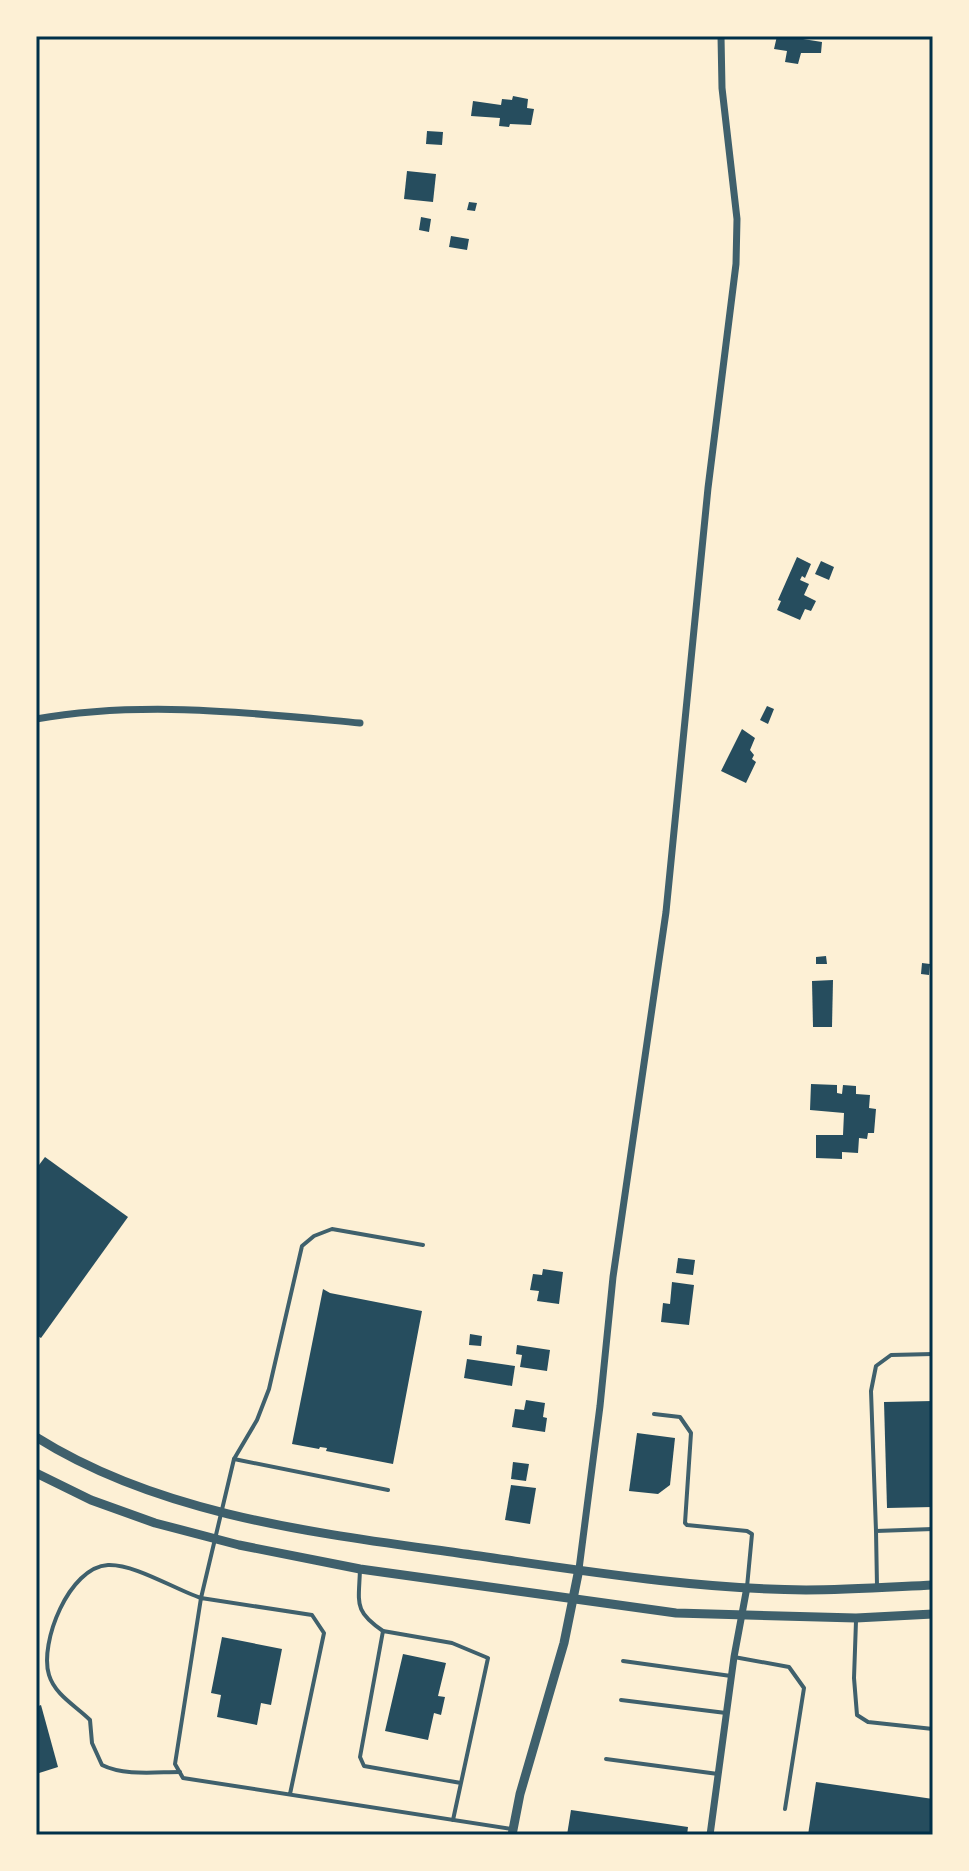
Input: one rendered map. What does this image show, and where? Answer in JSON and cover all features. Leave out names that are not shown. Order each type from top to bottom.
[{"type":"street","points":[[513,1832],[520,1794],[564,1643],[579,1569],[613,1277],[666,912],[708,488],[736,264],[737,219],[722,88],[721,36]]},
{"type":"street","points":[[36,719],[138,708],[228,711],[360,723]]},
{"type":"street","points":[[36,1437],[68,1456],[150,1491],[222,1510],[373,1541],[579,1569],[747,1587],[807,1590],[933,1585]]},
{"type":"street","points":[[36,1473],[103,1505],[155,1523],[214,1539],[360,1569],[676,1613],[856,1618],[933,1614]]},
{"type":"street","points":[[710,1835],[731,1676],[747,1587]]},
{"type":"lane","points":[[423,1245],[332,1229],[314,1236],[302,1246],[269,1389],[257,1420],[234,1459],[214,1539],[201,1598],[175,1764],[183,1778],[513,1832]]},
{"type":"lane","points":[[877,1588],[871,1391],[876,1366],[891,1355],[933,1354]]},
{"type":"lane","points":[[654,1414],[680,1417],[691,1433],[685,1523],[752,1534],[747,1587]]},
{"type":"lane","points":[[234,1459],[388,1490]]},
{"type":"lane","points":[[876,1531],[933,1529]]},
{"type":"lane","points":[[180,1772],[128,1771],[102,1765],[92,1743],[90,1720],[59,1694],[48,1674],[49,1638],[60,1608],[78,1581],[94,1569],[107,1565],[129,1569],[201,1598],[312,1615],[324,1633],[290,1794]]},
{"type":"lane","points":[[360,1569],[359,1605],[365,1619],[383,1631],[452,1643],[488,1658],[453,1820]]},
{"type":"lane","points":[[856,1618],[854,1678],[857,1715],[868,1722],[933,1729]]},
{"type":"lane","points":[[383,1631],[360,1757],[364,1766],[461,1783]]},
{"type":"lane","points":[[734,1657],[789,1667],[804,1688],[785,1809]]},
{"type":"lane","points":[[623,1661],[731,1676]]},
{"type":"lane","points":[[621,1700],[726,1713]]},
{"type":"lane","points":[[606,1759],[718,1774]]},
{"type":"building","points":[[777,36],[803,36],[803,39],[822,42],[821,53],[801,53],[798,64],[785,62],[787,51],[774,49]]},
{"type":"building","points":[[513,96],[528,99],[527,108],[534,109],[531,125],[499,126],[500,118],[471,116],[473,101],[501,105],[502,99],[512,100]]},
{"type":"building","points":[[427,131],[443,132],[442,145],[426,144]]},
{"type":"building","points":[[407,171],[436,174],[433,202],[404,199]]},
{"type":"building","points":[[469,202],[477,203],[475,211],[467,210]]},
{"type":"building","points":[[421,217],[431,219],[429,232],[419,230]]},
{"type":"building","points":[[451,236],[469,239],[467,250],[449,247]]},
{"type":"building","points":[[797,557],[811,564],[805,578],[802,576],[800,580],[809,584],[804,595],[816,601],[811,611],[805,609],[800,620],[777,610],[781,601],[778,600]]},
{"type":"building","points":[[821,561],[834,567],[829,580],[815,574]]},
{"type":"building","points":[[767,706],[774,709],[768,724],[760,720]]},
{"type":"building","points":[[742,729],[755,738],[750,750],[756,762],[746,783],[721,771]]},
{"type":"building","points":[[826,956],[827,964],[816,964],[816,957]]},
{"type":"building","points":[[922,963],[930,964],[929,975],[921,974]]},
{"type":"building","points":[[833,980],[832,1027],[813,1027],[812,981]]},
{"type":"building","points":[[811,1084],[837,1085],[837,1093],[842,1094],[843,1085],[856,1086],[856,1094],[870,1095],[869,1108],[876,1109],[874,1133],[868,1133],[867,1139],[859,1138],[858,1153],[842,1152],[842,1159],[816,1158],[816,1135],[843,1135],[844,1113],[810,1110]]},
{"type":"building","points":[[45,1157],[128,1217],[41,1338],[36,1335],[36,1169]]},
{"type":"building","points":[[678,1258],[695,1260],[693,1275],[676,1273]]},
{"type":"building","points":[[543,1269],[563,1272],[559,1304],[537,1301],[539,1291],[530,1290],[533,1274],[542,1275]]},
{"type":"building","points":[[672,1282],[694,1285],[689,1325],[661,1322],[663,1303],[670,1304]]},
{"type":"building","points":[[323,1289],[422,1311],[393,1464],[326,1451],[327,1448],[292,1444]]},
{"type":"building","points":[[470,1334],[482,1336],[481,1346],[469,1345]]},
{"type":"building","points":[[517,1345],[550,1350],[547,1371],[520,1367],[522,1355],[516,1354]]},
{"type":"building","points":[[467,1359],[515,1366],[512,1386],[464,1378]]},
{"type":"building","points":[[526,1400],[545,1403],[545,1432],[512,1427],[515,1409],[524,1410]]},
{"type":"building","points":[[933,1401],[933,1507],[887,1508],[884,1402]]},
{"type":"building","points":[[637,1433],[675,1438],[670,1485],[658,1494],[629,1491]]},
{"type":"building","points":[[513,1462],[529,1464],[526,1481],[511,1479]]},
{"type":"building","points":[[511,1485],[536,1488],[530,1524],[505,1520]]},
{"type":"building","points":[[222,1637],[282,1649],[271,1705],[261,1703],[257,1725],[217,1717],[221,1695],[211,1693]]},
{"type":"building","points":[[403,1654],[446,1663],[438,1696],[445,1697],[441,1715],[434,1713],[428,1740],[385,1731]]},
{"type":"building","points":[[41,1705],[58,1767],[36,1774],[36,1707]]},
{"type":"building","points":[[816,1782],[933,1799],[933,1835],[808,1835]]},
{"type":"building","points":[[571,1810],[688,1827],[687,1835],[567,1835]]}]
